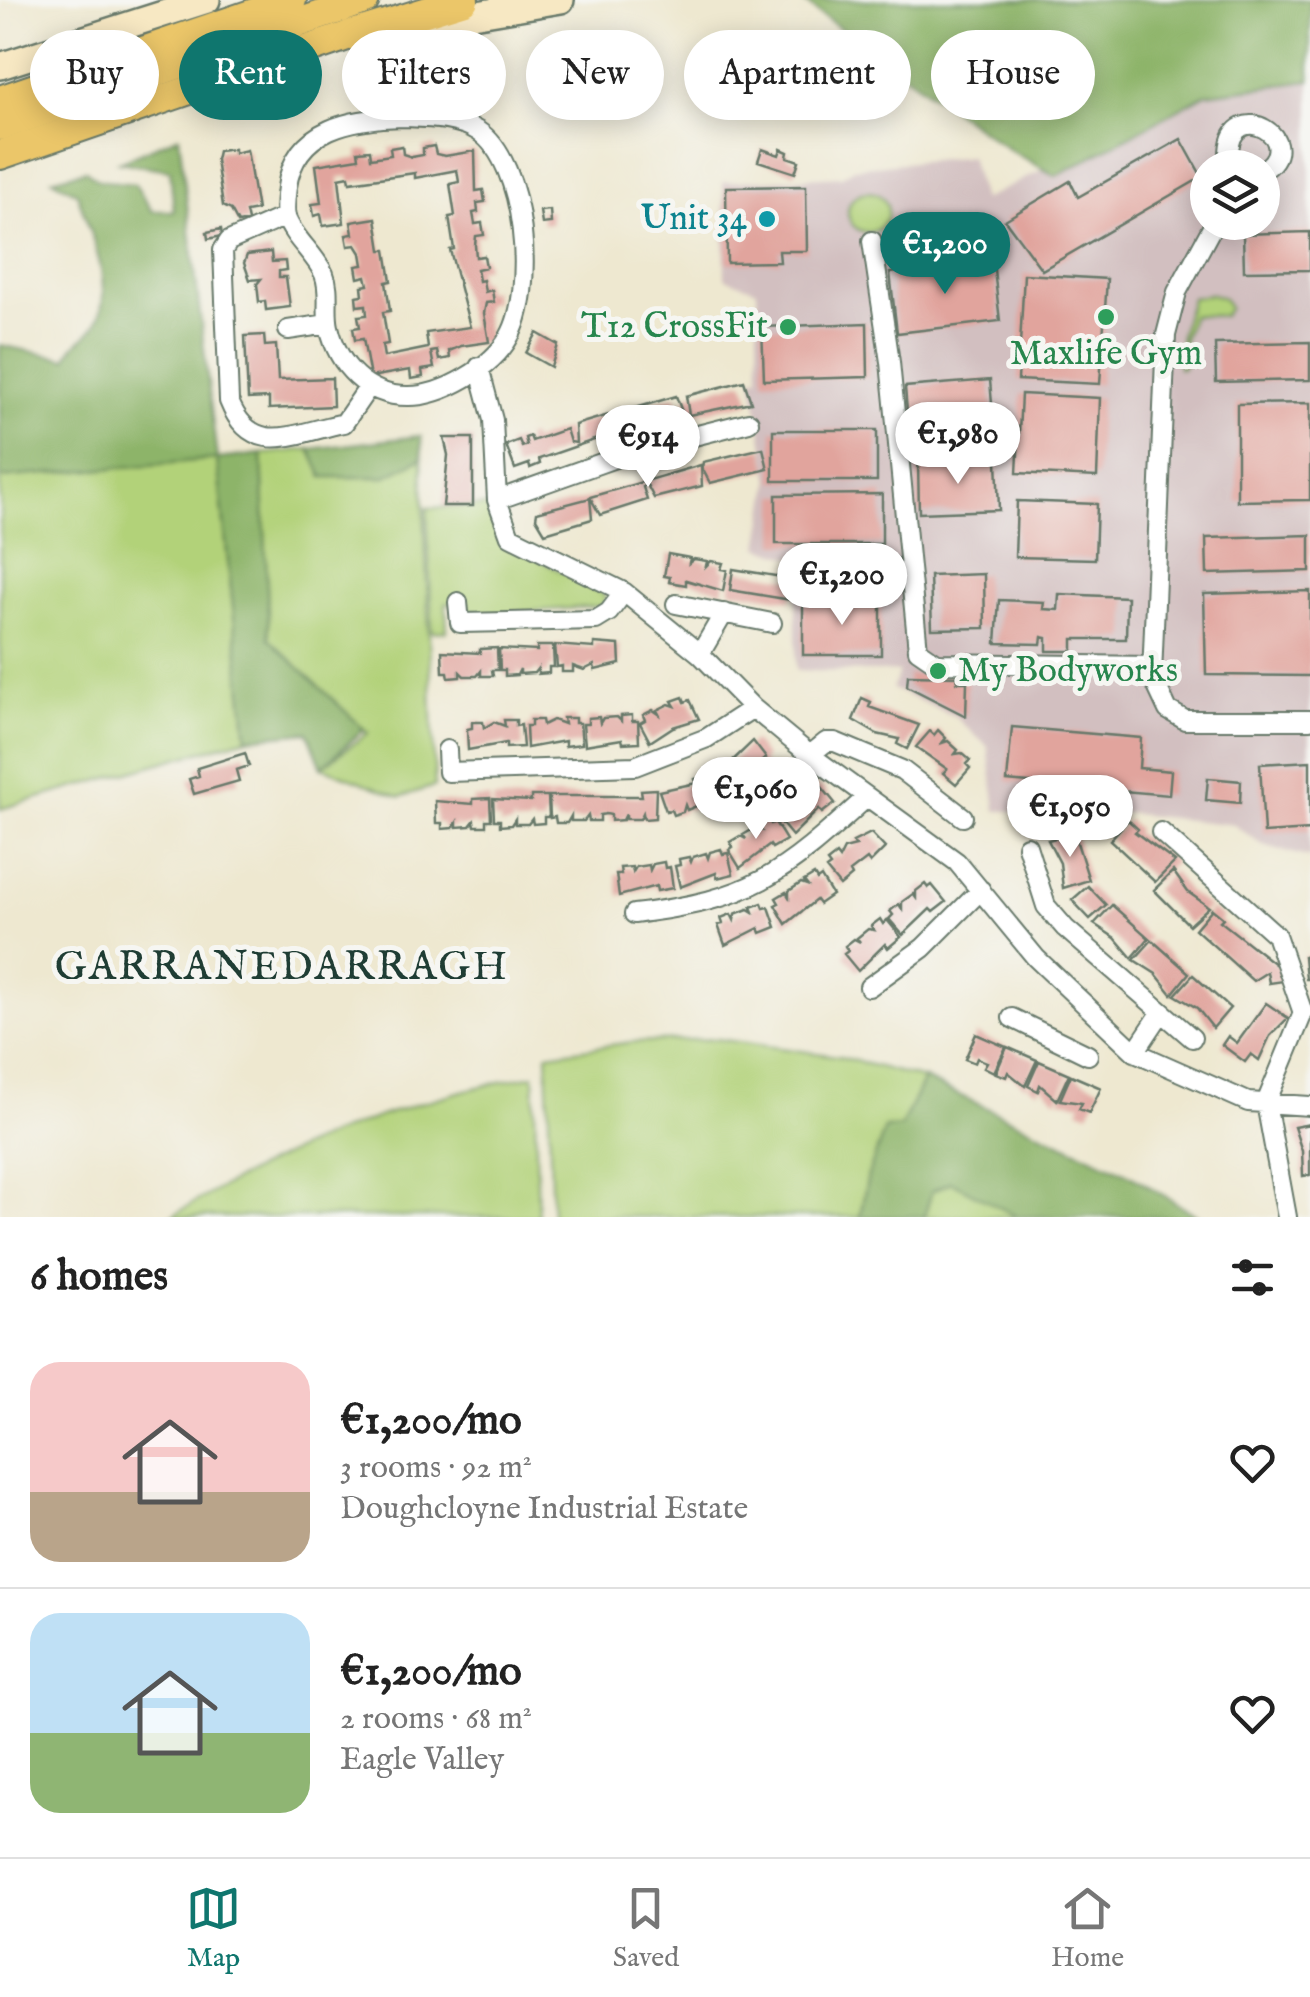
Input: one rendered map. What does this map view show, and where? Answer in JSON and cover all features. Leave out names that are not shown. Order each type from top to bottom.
[{"type":"main road","points":[[0,66],[206,0]]},
{"type":"main road","points":[[0,100],[292,0]]},
{"type":"main road","points":[[0,126],[365,0]]},
{"type":"main road","points":[[369,30],[464,0]]},
{"type":"main road","points":[[385,30],[561,0]]},
{"type":"main road","points":[[0,155],[342,39]]},
{"type":"street","points":[[366,119],[446,120],[476,130],[508,171],[524,275],[512,334],[478,367],[428,394],[402,396],[368,388],[344,359],[328,324],[324,274],[286,216],[292,164],[303,146],[321,133],[366,119]]},
{"type":"street","points":[[1229,150],[1232,136],[1244,126],[1260,125],[1273,134],[1278,150]]},
{"type":"street","points":[[286,216],[230,241],[223,250],[228,401],[234,416],[250,435],[261,438],[314,429],[344,422],[368,388]]},
{"type":"street","points":[[1205,240],[1178,292],[1166,335],[1152,666],[1162,702],[1185,720],[1310,720]]},
{"type":"street","points":[[872,241],[892,382],[918,650],[937,663],[1152,666]]},
{"type":"street","points":[[288,330],[328,324]]},
{"type":"street","points":[[478,367],[493,420],[498,500],[510,536],[624,592],[700,654],[753,708],[810,755],[928,838],[981,890],[1036,958],[1135,1052],[1234,1097],[1310,1106]]},
{"type":"street","points":[[498,500],[636,451],[749,422]]},
{"type":"street","points":[[458,602],[460,622],[596,620],[609,612],[624,592]]},
{"type":"street","points":[[676,604],[772,622]]},
{"type":"street","points":[[700,654],[724,613]]},
{"type":"street","points":[[447,750],[448,772],[635,766],[707,738],[753,708]]},
{"type":"street","points":[[810,755],[826,742],[835,742],[902,770],[963,817]]},
{"type":"street","points":[[634,914],[695,906],[762,884],[798,860],[866,798]]},
{"type":"street","points":[[1161,832],[1276,935],[1305,1002],[1302,1024],[1266,1102],[1287,1217]]},
{"type":"street","points":[[1027,846],[1046,906],[1192,1038]]},
{"type":"street","points":[[869,988],[923,948],[981,890]]},
{"type":"street","points":[[1135,1052],[1161,1013]]},
{"type":"street","points":[[1012,1018],[1080,1050],[1096,1018]]},
{"type":"shaded area","points":[[1310,81],[1310,858],[1263,845],[1234,825],[1116,812],[996,811],[988,747],[954,716],[892,689],[899,672],[796,671],[796,559],[759,547],[770,482],[752,377],[759,377],[757,290],[725,278],[723,182],[842,176],[854,168],[970,156],[982,200],[1044,169],[1056,176],[1206,94]]},
{"type":"green space","points":[[801,0],[1310,0],[1310,81],[1206,94],[1056,176],[968,120],[1095,120],[1095,30],[931,30],[931,94],[911,79],[911,30],[843,30]]},
{"type":"green space","points":[[179,136],[217,459],[0,478],[0,345],[67,359],[96,324],[101,309],[102,276],[77,193],[52,179],[86,170],[98,180],[135,184],[152,211],[174,211],[170,170],[119,162]]},
{"type":"green space","points":[[868,192],[882,198],[888,212],[882,226],[868,232],[854,226],[848,212],[854,198]]},
{"type":"green space","points":[[1211,294],[1223,298],[1229,308],[1223,316],[1192,315],[1184,337],[1183,368],[1179,368],[1181,332],[1191,298]]},
{"type":"green space","points":[[421,436],[422,458],[384,477],[323,477],[310,449]]},
{"type":"green space","points":[[310,449],[323,477],[384,477],[422,458],[435,786],[400,797],[322,767],[368,733],[269,639],[262,454]]},
{"type":"green space","points":[[262,454],[269,639],[364,729],[322,767],[308,732],[247,738],[217,459]]},
{"type":"green space","points":[[217,459],[247,738],[0,809],[0,478]]},
{"type":"green space","points":[[490,506],[494,526],[503,540],[605,595],[604,606],[481,615],[470,612],[466,602],[446,604],[447,631],[432,632],[427,508]]},
{"type":"green space","points":[[718,1039],[837,1056],[924,1079],[901,1127],[868,1175],[860,1217],[552,1217],[547,1054],[632,1042]]},
{"type":"green space","points":[[534,1075],[538,1217],[170,1217],[256,1169],[346,1129],[438,1098]]},
{"type":"green space","points":[[924,1079],[1129,1174],[1199,1217],[1018,1217],[951,1182],[932,1191],[924,1217],[860,1217],[868,1175],[885,1128],[901,1127]]},
{"type":"green space","points":[[951,1181],[1018,1217],[924,1217],[932,1191]]},
{"type":"building","points":[[1181,139],[1190,155],[1190,184],[1042,270],[1005,220],[1070,181],[1078,197]]},
{"type":"building","points":[[402,146],[403,154],[412,157],[423,155],[423,148],[434,146],[436,154],[445,156],[475,151],[476,191],[483,190],[485,202],[477,203],[478,212],[473,213],[475,224],[482,223],[484,235],[476,236],[475,245],[476,257],[484,256],[486,267],[477,269],[485,292],[492,290],[494,302],[486,303],[484,313],[489,342],[461,346],[449,351],[450,358],[439,360],[437,351],[431,352],[434,368],[422,370],[423,377],[411,379],[410,370],[370,377],[363,339],[355,340],[353,328],[360,327],[358,316],[367,315],[366,305],[357,306],[356,296],[363,295],[362,286],[368,285],[366,276],[358,278],[356,266],[363,265],[361,253],[356,245],[348,246],[346,235],[353,234],[351,222],[376,218],[381,250],[386,250],[391,281],[386,282],[390,311],[383,312],[388,344],[382,345],[384,357],[428,348],[426,333],[470,327],[450,250],[454,249],[449,217],[455,216],[450,184],[459,182],[457,170],[415,178],[415,173],[350,182],[349,176],[339,178],[344,223],[323,226],[321,214],[314,216],[312,204],[321,203],[316,165],[359,158],[358,151],[370,150],[371,158],[391,155],[390,148]]},
{"type":"building","points":[[234,149],[234,153],[247,150],[257,210],[246,212],[248,221],[238,223],[231,210],[223,206],[216,160],[218,151]]},
{"type":"building","points":[[762,149],[779,155],[781,149],[788,152],[787,157],[799,161],[795,173],[758,161]]},
{"type":"building","name":"Unit 34","points":[[806,186],[807,251],[779,251],[780,262],[727,263],[726,187]]},
{"type":"building","points":[[550,210],[551,223],[542,224],[540,211]]},
{"type":"building","points":[[221,229],[222,236],[208,239],[207,232]]},
{"type":"building","points":[[1310,232],[1310,270],[1244,271],[1243,240],[1280,240],[1280,233]]},
{"type":"building","points":[[271,252],[272,262],[285,261],[286,270],[279,271],[279,277],[286,277],[290,307],[266,310],[265,301],[259,302],[257,284],[261,279],[250,280],[244,263],[247,255]]},
{"type":"building","points":[[993,261],[1000,321],[897,333],[890,273]]},
{"type":"building","points":[[1024,274],[1107,279],[1100,384],[1018,380]]},
{"type":"building","points":[[867,323],[868,377],[764,380],[762,327]]},
{"type":"building","points":[[537,333],[558,345],[551,367],[526,353]]},
{"type":"building","points":[[264,335],[265,346],[276,345],[278,380],[332,378],[333,406],[269,409],[269,398],[248,399],[245,336]]},
{"type":"building","points":[[1310,342],[1310,380],[1216,382],[1215,344]]},
{"type":"building","points":[[990,380],[995,440],[910,448],[905,387]]},
{"type":"building","points":[[744,381],[751,402],[689,415],[686,396]]},
{"type":"building","points":[[1021,394],[1100,398],[1097,477],[1017,473]]},
{"type":"building","points":[[676,396],[684,417],[632,430],[629,410]]},
{"type":"building","points":[[1310,403],[1310,500],[1237,501],[1237,404]]},
{"type":"building","points":[[622,411],[630,433],[594,440],[539,459],[540,464],[530,468],[529,464],[515,469],[506,445],[519,440],[522,447],[527,445],[525,438],[530,436],[532,441],[566,429],[570,442],[576,443],[575,425]]},
{"type":"building","points":[[773,430],[877,430],[877,481],[773,481]]},
{"type":"building","points":[[444,438],[473,438],[473,506],[443,506],[448,455]]},
{"type":"building","points":[[763,448],[768,469],[710,483],[702,468],[703,462]]},
{"type":"building","points":[[997,460],[999,510],[919,513],[918,463]]},
{"type":"building","points":[[701,465],[702,486],[654,498],[646,483],[643,487],[647,500],[600,515],[590,497]]},
{"type":"building","points":[[882,494],[882,544],[776,544],[776,495]]},
{"type":"building","points":[[590,498],[592,519],[545,533],[536,518],[537,512]]},
{"type":"building","points":[[1017,501],[1097,504],[1095,559],[1015,557]]},
{"type":"building","points":[[1310,535],[1310,571],[1207,574],[1206,538]]},
{"type":"building","points":[[668,554],[690,558],[689,563],[694,559],[707,561],[706,566],[711,561],[723,563],[721,569],[727,570],[723,591],[686,580],[686,585],[669,582],[670,577],[664,576]]},
{"type":"building","points":[[733,569],[794,579],[791,600],[730,590]]},
{"type":"building","points":[[984,574],[985,628],[932,629],[930,576]]},
{"type":"building","points":[[1310,591],[1310,676],[1206,675],[1204,594]]},
{"type":"building","points":[[1059,594],[1127,597],[1126,639],[1073,639],[1073,651],[1047,651],[1047,638],[1042,637],[1041,644],[996,643],[999,600],[1044,602],[1043,609],[1058,610]]},
{"type":"building","points":[[803,602],[881,602],[881,655],[803,655]]},
{"type":"building","points":[[594,643],[619,645],[620,664],[595,670],[594,665],[584,670],[573,666],[573,672],[562,672],[562,666],[557,667],[555,645],[594,648]]},
{"type":"building","points":[[537,646],[553,646],[554,667],[549,667],[549,673],[538,674],[538,668],[534,673],[520,674],[520,669],[517,675],[505,676],[505,670],[500,670],[499,649],[537,651]]},
{"type":"building","points":[[497,648],[498,670],[492,670],[493,676],[481,676],[481,671],[477,676],[460,672],[460,677],[449,678],[448,672],[443,672],[442,651],[480,653],[480,649]]},
{"type":"building","points":[[908,675],[958,676],[957,682],[967,682],[966,716],[907,686]]},
{"type":"building","points":[[683,697],[685,702],[690,700],[699,719],[673,727],[650,742],[640,723],[645,720],[643,715],[653,710],[659,714],[657,710],[669,704],[675,706],[672,701]]},
{"type":"building","points":[[862,698],[871,702],[869,707],[919,725],[907,749],[897,744],[899,739],[877,734],[853,720]]},
{"type":"building","points":[[632,715],[632,721],[638,721],[639,742],[623,743],[622,739],[585,745],[583,724],[588,724],[588,718],[599,717],[600,723],[603,718],[617,717],[621,721],[621,716]]},
{"type":"building","points":[[563,718],[575,718],[575,723],[580,723],[582,744],[565,746],[565,741],[527,748],[526,726],[531,726],[531,720],[542,720],[543,725],[553,720],[564,724]]},
{"type":"building","points":[[504,720],[516,720],[516,726],[521,725],[523,747],[506,748],[506,743],[468,750],[467,729],[472,728],[472,722],[483,722],[484,728],[494,722],[505,726]]},
{"type":"building","points":[[1012,727],[1141,738],[1139,768],[1171,771],[1169,795],[1007,781]]},
{"type":"building","points":[[938,730],[946,738],[942,743],[948,741],[958,750],[955,754],[962,753],[970,760],[966,764],[970,768],[956,784],[943,773],[947,769],[916,747],[930,731],[934,735]]},
{"type":"building","points":[[753,741],[766,758],[762,761],[765,766],[756,773],[753,769],[752,775],[741,783],[739,779],[739,786],[730,792],[724,790],[711,771],[723,763],[726,767]]},
{"type":"building","points":[[245,753],[249,766],[236,770],[239,781],[194,794],[189,779],[199,776],[197,768]]},
{"type":"building","points":[[1310,761],[1310,830],[1264,833],[1260,764]]},
{"type":"building","points":[[711,773],[717,794],[714,801],[704,805],[702,800],[687,810],[685,805],[683,812],[673,815],[671,810],[666,811],[659,791],[696,783],[695,779]]},
{"type":"building","points":[[1208,778],[1241,781],[1240,803],[1206,800]]},
{"type":"building","points":[[814,785],[817,789],[821,786],[835,803],[822,813],[819,809],[792,836],[778,819],[782,816],[779,812],[788,805],[792,809],[791,803],[802,795],[808,796],[805,792]]},
{"type":"building","points":[[656,789],[655,818],[644,819],[643,813],[640,819],[626,819],[626,814],[623,820],[611,821],[611,815],[606,814],[600,815],[600,821],[589,821],[588,816],[584,821],[571,821],[571,816],[567,823],[556,823],[555,817],[550,818],[549,796],[642,796],[641,790]]},
{"type":"building","points":[[531,796],[548,796],[549,817],[544,817],[544,823],[533,824],[532,819],[528,824],[515,824],[515,819],[511,825],[500,826],[500,820],[494,820],[493,799],[531,801]]},
{"type":"building","points":[[490,798],[491,820],[486,820],[486,826],[475,826],[474,821],[470,826],[457,827],[457,822],[453,828],[442,829],[442,823],[436,823],[435,801],[473,804],[473,799]]},
{"type":"building","points":[[768,820],[771,824],[775,822],[786,840],[772,848],[770,845],[740,868],[729,850],[733,847],[730,842],[740,836],[746,839],[743,835],[755,828],[761,830],[758,825]]},
{"type":"building","points":[[1128,820],[1138,829],[1135,832],[1175,862],[1155,882],[1110,840]]},
{"type":"building","points":[[871,833],[885,848],[870,863],[867,859],[850,872],[852,876],[840,886],[826,869],[830,866],[827,862],[836,855],[839,859],[844,849],[856,846],[853,842]]},
{"type":"building","points":[[1074,833],[1089,880],[1063,888],[1060,863],[1048,840]]},
{"type":"building","points":[[721,849],[723,854],[728,853],[733,874],[717,878],[716,873],[680,887],[675,866],[680,865],[679,859],[689,857],[691,862],[693,857],[706,853],[708,858],[710,852]]},
{"type":"building","points":[[664,862],[665,868],[670,867],[673,888],[657,891],[656,886],[619,896],[616,874],[621,874],[620,868],[632,867],[633,872],[636,867],[649,865],[650,870],[653,864]]},
{"type":"building","points":[[1173,871],[1188,892],[1209,907],[1189,925],[1154,890]]},
{"type":"building","points":[[814,875],[817,880],[821,877],[832,895],[819,904],[816,900],[786,924],[775,905],[779,903],[776,898],[786,892],[789,897],[789,891],[801,883],[807,885],[804,881]]},
{"type":"building","points":[[925,884],[928,888],[932,885],[946,902],[933,912],[930,909],[903,935],[889,919],[893,915],[890,911],[899,904],[902,909],[902,902],[913,894],[916,898],[916,891]]},
{"type":"building","points":[[1088,886],[1106,905],[1090,919],[1072,900]]},
{"type":"building","points":[[762,903],[764,908],[769,907],[776,927],[761,933],[759,928],[725,945],[718,925],[723,924],[721,918],[731,914],[734,920],[735,914],[748,909],[753,912],[751,907]]},
{"type":"building","points":[[1112,905],[1149,938],[1132,958],[1115,938],[1094,924]]},
{"type":"building","points":[[1212,909],[1223,918],[1220,921],[1280,968],[1283,981],[1269,983],[1267,972],[1253,981],[1195,929]]},
{"type":"building","points":[[880,919],[883,924],[887,920],[901,937],[888,948],[885,944],[858,971],[844,954],[848,951],[845,946],[854,939],[860,942],[857,938],[868,929],[874,930],[871,926]]},
{"type":"building","points":[[1152,940],[1189,973],[1172,994],[1156,974],[1134,960]]},
{"type":"building","points":[[1304,956],[1310,956],[1310,979],[1306,979]]},
{"type":"building","points":[[1193,975],[1230,1008],[1213,1028],[1197,1008],[1175,995]]},
{"type":"building","points":[[1266,1003],[1288,1018],[1270,1036],[1259,1060],[1251,1054],[1245,1062],[1222,1045],[1228,1036],[1237,1043]]},
{"type":"building","points":[[976,1034],[1006,1047],[994,1072],[984,1067],[987,1062],[965,1059]]},
{"type":"building","points":[[1007,1047],[1037,1060],[1025,1086],[1008,1072],[1006,1077],[996,1073]]},
{"type":"building","points":[[1039,1061],[1069,1074],[1057,1100],[1040,1085],[1038,1091],[1028,1086]]},
{"type":"building","points":[[1071,1075],[1101,1088],[1089,1113],[1079,1109],[1082,1103],[1060,1100]]},
{"type":"building","points":[[1310,1124],[1310,1175],[1303,1176],[1302,1151],[1294,1127]]},
{"type":"place","name":"Unit 34","points":[[767,219]]},
{"type":"place","name":"Maxlife Gym","points":[[1106,317]]},
{"type":"place","name":"T12 CrossFit","points":[[788,327]]},
{"type":"place","name":"My Bodyworks","points":[[938,671]]},
{"type":"district","name":"GARRANEDARRAGH","points":[[282,968]]}]
